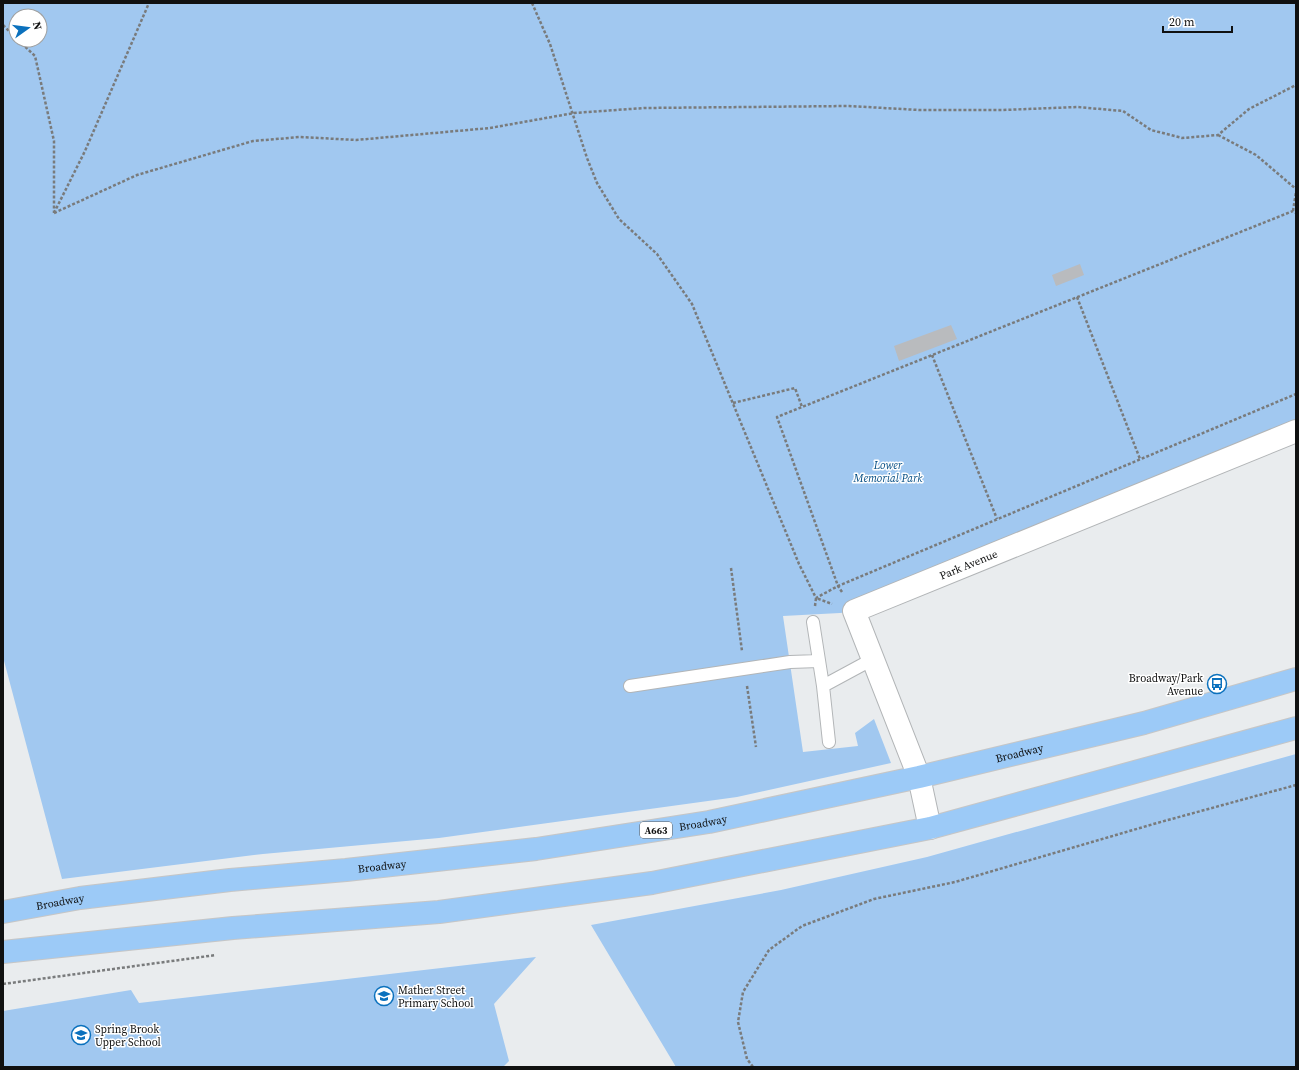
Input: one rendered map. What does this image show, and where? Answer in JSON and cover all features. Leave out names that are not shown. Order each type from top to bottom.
[{"type":"highway","name":"Broadway","points":[[3,912],[80,898],[199,884],[346,870],[536,849],[709,822],[919,777],[1144,724],[1296,679]]},
{"type":"highway","points":[[3,952],[233,928],[439,912],[652,884],[930,828],[1296,728]]},
{"type":"street","name":"Park Avenue","points":[[930,828],[919,777],[854,611],[1296,431]]},
{"type":"lane","points":[[813,622],[823,686],[829,742]]},
{"type":"lane","points":[[823,686],[873,659]]},
{"type":"lane","points":[[630,686],[790,662],[819,661]]},
{"type":"path","points":[[54,213],[92,136],[149,3]]},
{"type":"path","points":[[532,3],[550,44],[574,113],[587,158],[597,183],[619,219],[657,254],[692,304],[800,564],[816,598],[838,586],[1296,394]]},
{"type":"path","points":[[26,48],[35,56],[54,141],[54,213]]},
{"type":"path","points":[[1218,135],[1249,109],[1296,85]]},
{"type":"path","points":[[54,213],[137,175],[253,141],[300,137],[356,140],[490,128],[574,113],[644,108],[849,106],[919,110],[980,110],[1077,107],[1123,111],[1151,130],[1182,138],[1218,135],[1256,155],[1296,189]]},
{"type":"path","points":[[1293,211],[1296,192]]},
{"type":"path","points":[[838,586],[776,417],[1293,211]]},
{"type":"path","points":[[1293,211],[1296,214]]},
{"type":"path","points":[[1077,297],[1140,459]]},
{"type":"path","points":[[932,355],[996,519]]},
{"type":"path","points":[[733,403],[795,388],[802,407]]},
{"type":"path","points":[[753,1067],[747,1059],[738,1022],[743,992],[769,950],[802,926],[874,899],[955,882],[1157,823],[1296,785]]},
{"type":"green space","name":"Lower Memorial Park","points":[[3,3],[1296,3],[1296,431],[887,607],[840,613],[783,616],[803,752],[858,746],[855,733],[874,719],[891,763],[737,797],[439,838],[263,854],[62,879],[3,657]]},
{"type":"green space","points":[[1296,754],[1296,1067],[676,1067],[591,925],[781,890],[927,857]]},
{"type":"green space","points":[[536,957],[494,1004],[509,1061],[503,1067],[3,1067],[3,1011],[131,990],[139,1003]]},
{"type":"building","points":[[1080,264],[1084,275],[1056,286],[1052,275]]},
{"type":"building","points":[[951,325],[957,339],[899,361],[894,346]]},
{"type":"place","name":"Broadway/Park Avenue","points":[[1217,684]]},
{"type":"place","name":"Mather Street Primary School","points":[[384,996]]},
{"type":"place","name":"Spring Brook Upper School","points":[[81,1035]]}]
